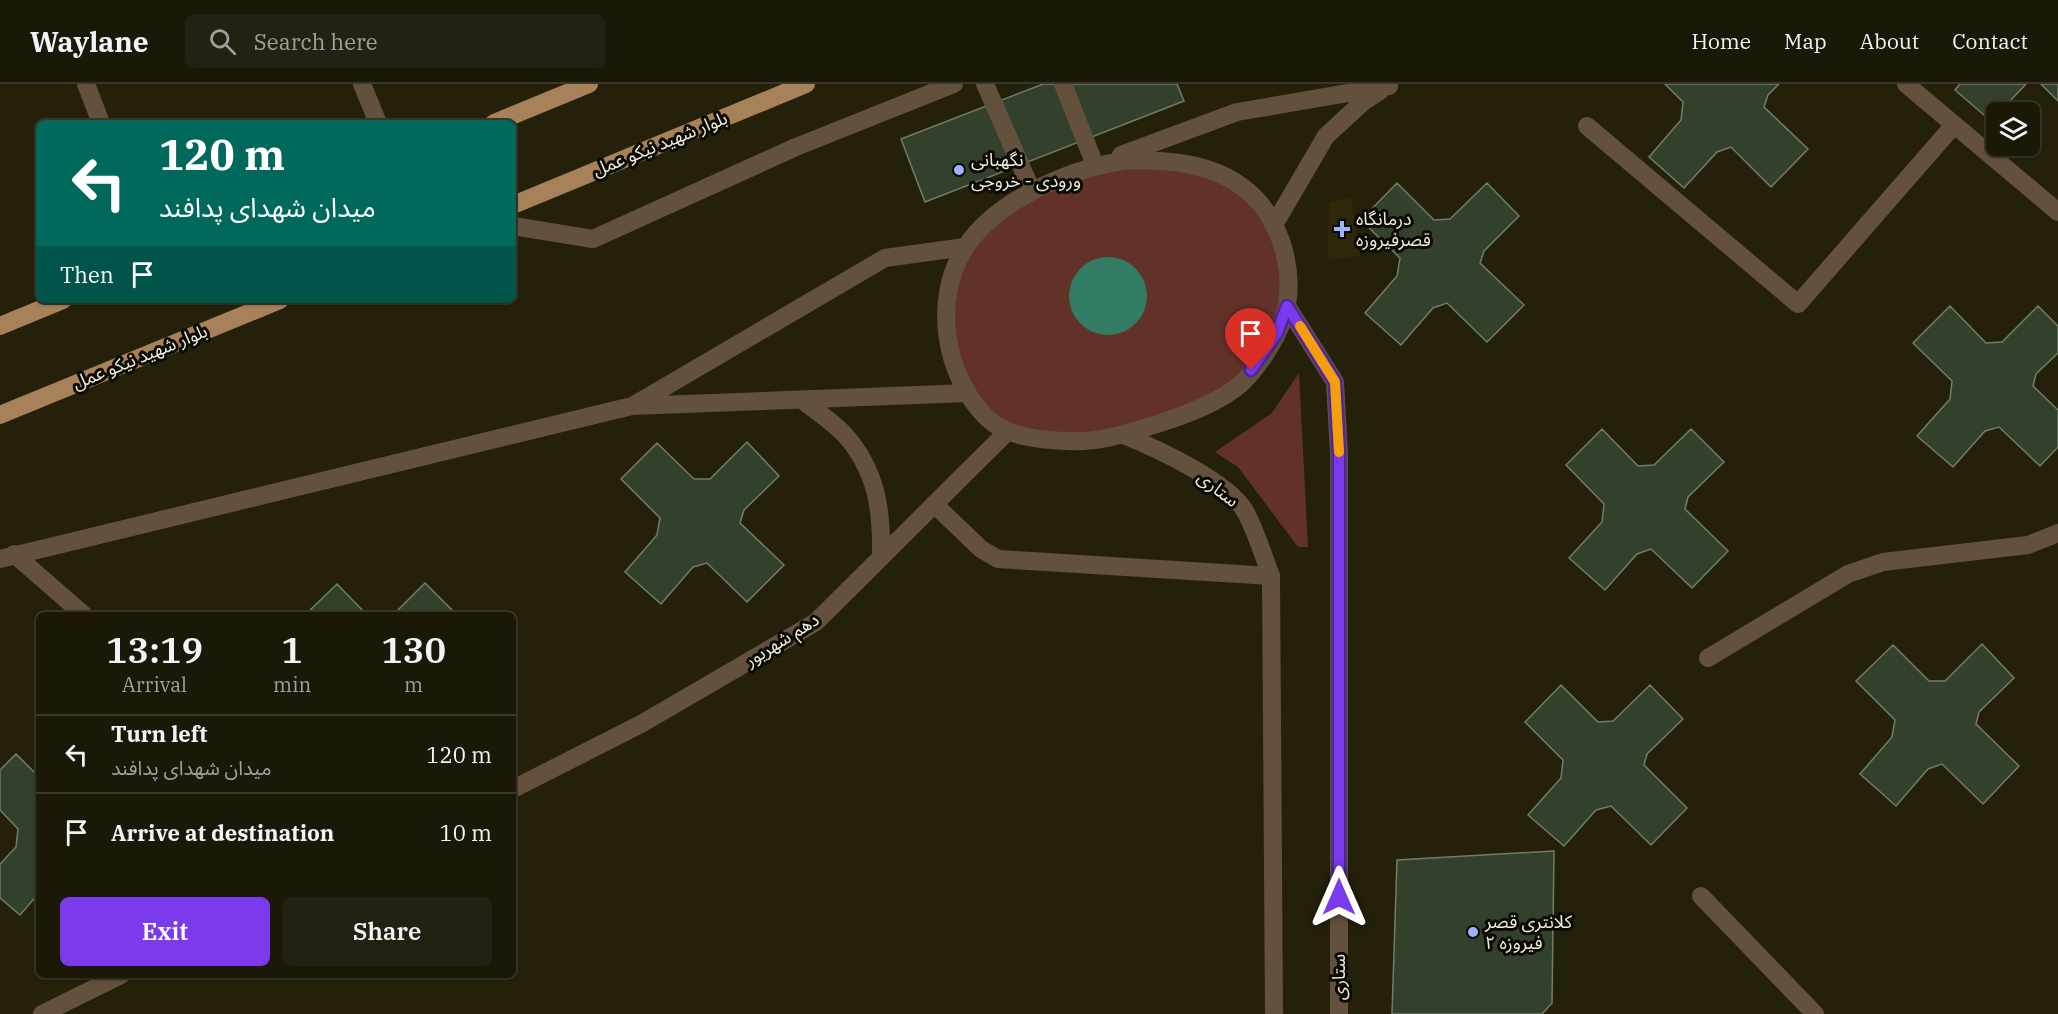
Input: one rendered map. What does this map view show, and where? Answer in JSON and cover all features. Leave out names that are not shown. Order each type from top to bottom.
[{"type":"main road","points":[[501,120],[589,84]]},
{"type":"main road","name":"بلوار شهید نیکو عمل","points":[[516,204],[806,84]]},
{"type":"main road","points":[[0,326],[56,303]]},
{"type":"main road","name":"بلوار شهید نیکو عمل","points":[[0,416],[273,303]]},
{"type":"street","points":[[86,84],[100,120]]},
{"type":"street","points":[[362,84],[377,120]]},
{"type":"street","points":[[516,226],[593,239],[796,147],[954,84]]},
{"type":"street","points":[[985,84],[1032,191]]},
{"type":"street","points":[[1063,84],[1098,164]]},
{"type":"street","points":[[1906,84],[2058,212]]},
{"type":"street","points":[[1098,164],[1159,160],[1192,165],[1241,186],[1274,225],[1284,251],[1288,278],[1287,306],[1277,333],[1243,381],[1222,397],[1182,415],[1123,435],[1068,442],[1029,438],[1008,431],[988,418],[968,393],[956,367],[948,341],[946,322],[952,276],[965,247],[990,221],[1032,191],[1098,164],[1236,112],[1390,85]]},
{"type":"street","points":[[1274,225],[1326,136],[1363,102],[1390,85]]},
{"type":"street","points":[[1587,126],[1798,304],[1954,125]]},
{"type":"street","points":[[632,406],[885,258],[965,247]]},
{"type":"street","name":"ستاری","points":[[1287,306],[1335,382],[1339,453],[1339,1014]]},
{"type":"street","points":[[7,556],[632,406],[968,393]]},
{"type":"street","points":[[802,400],[845,435],[873,477],[882,523],[881,556]]},
{"type":"street","name":"دهم شهریور","points":[[516,787],[641,724],[816,622],[1008,431]]},
{"type":"street","name":"ستاری","points":[[1123,435],[1161,450],[1194,470],[1244,509],[1271,576],[1274,1014]]},
{"type":"street","points":[[934,504],[981,549],[998,559],[1271,576]]},
{"type":"street","points":[[1708,658],[1848,574],[1883,561],[2028,545],[2058,533]]},
{"type":"street","points":[[7,556],[80,612]]},
{"type":"street","points":[[1701,896],[1815,1014]]},
{"type":"street","points":[[42,1014],[115,978]]},
{"type":"shaded area","points":[[1131,160],[1219,175],[1274,225],[1287,306],[1243,381],[1123,435],[1008,431],[956,367],[952,276],[1008,206]]},
{"type":"shaded area","name":"درمانگاه قصرفیروزه","points":[[1351,197],[1360,256],[1328,261],[1329,203]]},
{"type":"shaded area","points":[[1108,257],[1123,260],[1140,274],[1147,296],[1144,311],[1130,328],[1108,335],[1093,332],[1076,318],[1069,296],[1072,281],[1086,264]]},
{"type":"shaded area","points":[[1299,373],[1308,547],[1298,547],[1238,467],[1215,452],[1272,413]]},
{"type":"building","name":"نگهبانی ورودی - خروجی","points":[[1043,84],[1177,84],[1184,101],[925,202],[901,139]]},
{"type":"building","points":[[1665,84],[1779,84],[1768,95],[1764,107],[1808,149],[1771,187],[1731,147],[1717,152],[1684,188],[1649,157],[1681,120],[1683,102]]},
{"type":"building","points":[[1960,84],[2026,84],[2009,102],[1986,102],[1986,117],[1955,90]]},
{"type":"building","points":[[2041,84],[2058,84],[2058,101]]},
{"type":"building","points":[[1397,183],[1434,220],[1450,219],[1487,183],[1519,216],[1484,251],[1480,263],[1524,305],[1487,342],[1447,303],[1433,308],[1401,345],[1365,313],[1397,276],[1400,258],[1361,220]]},
{"type":"building","points":[[1950,306],[1986,343],[2002,342],[2038,306],[2058,326],[2058,353],[2036,374],[2033,386],[2058,410],[2058,447],[2040,466],[1999,427],[1985,431],[1953,467],[1917,436],[1950,399],[1952,381],[1913,343]]},
{"type":"building","points":[[1602,429],[1638,466],[1654,465],[1691,429],[1724,462],[1688,497],[1685,509],[1728,551],[1692,588],[1651,549],[1637,554],[1605,590],[1569,558],[1602,522],[1604,504],[1566,465]]},
{"type":"building","points":[[747,442],[779,476],[744,510],[740,523],[784,565],[747,602],[707,563],[693,567],[661,604],[625,572],[657,535],[660,518],[621,479],[657,443],[694,479],[710,479]]},
{"type":"building","points":[[425,583],[454,612],[396,612]]},
{"type":"building","points":[[337,584],[364,612],[308,612]]},
{"type":"building","points":[[1982,644],[2014,678],[1979,712],[1976,724],[2019,766],[1983,804],[1942,764],[1928,769],[1896,806],[1860,774],[1892,737],[1895,720],[1856,681],[1893,645],[1929,681],[1945,681]]},
{"type":"building","points":[[1561,685],[1598,722],[1613,721],[1650,685],[1683,719],[1647,754],[1644,765],[1687,808],[1651,845],[1611,806],[1596,810],[1564,846],[1528,815],[1561,778],[1563,760],[1525,722]]},
{"type":"building","points":[[16,754],[36,774],[36,896],[20,915],[0,898],[0,864],[16,847],[18,829],[0,810],[0,770]]},
{"type":"building","name":"کلانتری قصر فیروزه ۲","points":[[1554,851],[1552,1003],[1542,1014],[1392,1014],[1397,860]]},
{"type":"slow traffic","points":[[1300,326],[1335,382],[1339,452]]},
{"type":"place","name":"نگهبانی ورودی - خروجی","points":[[959,170]]},
{"type":"place","name":"درمانگاه قصرفیروزه","points":[[1342,229]]},
{"type":"place","name":"کلانتری قصر فیروزه ۲","points":[[1473,932]]},
{"type":"route","points":[[1251,370],[1277,333],[1287,306],[1335,382],[1339,453],[1339,897]]}]
